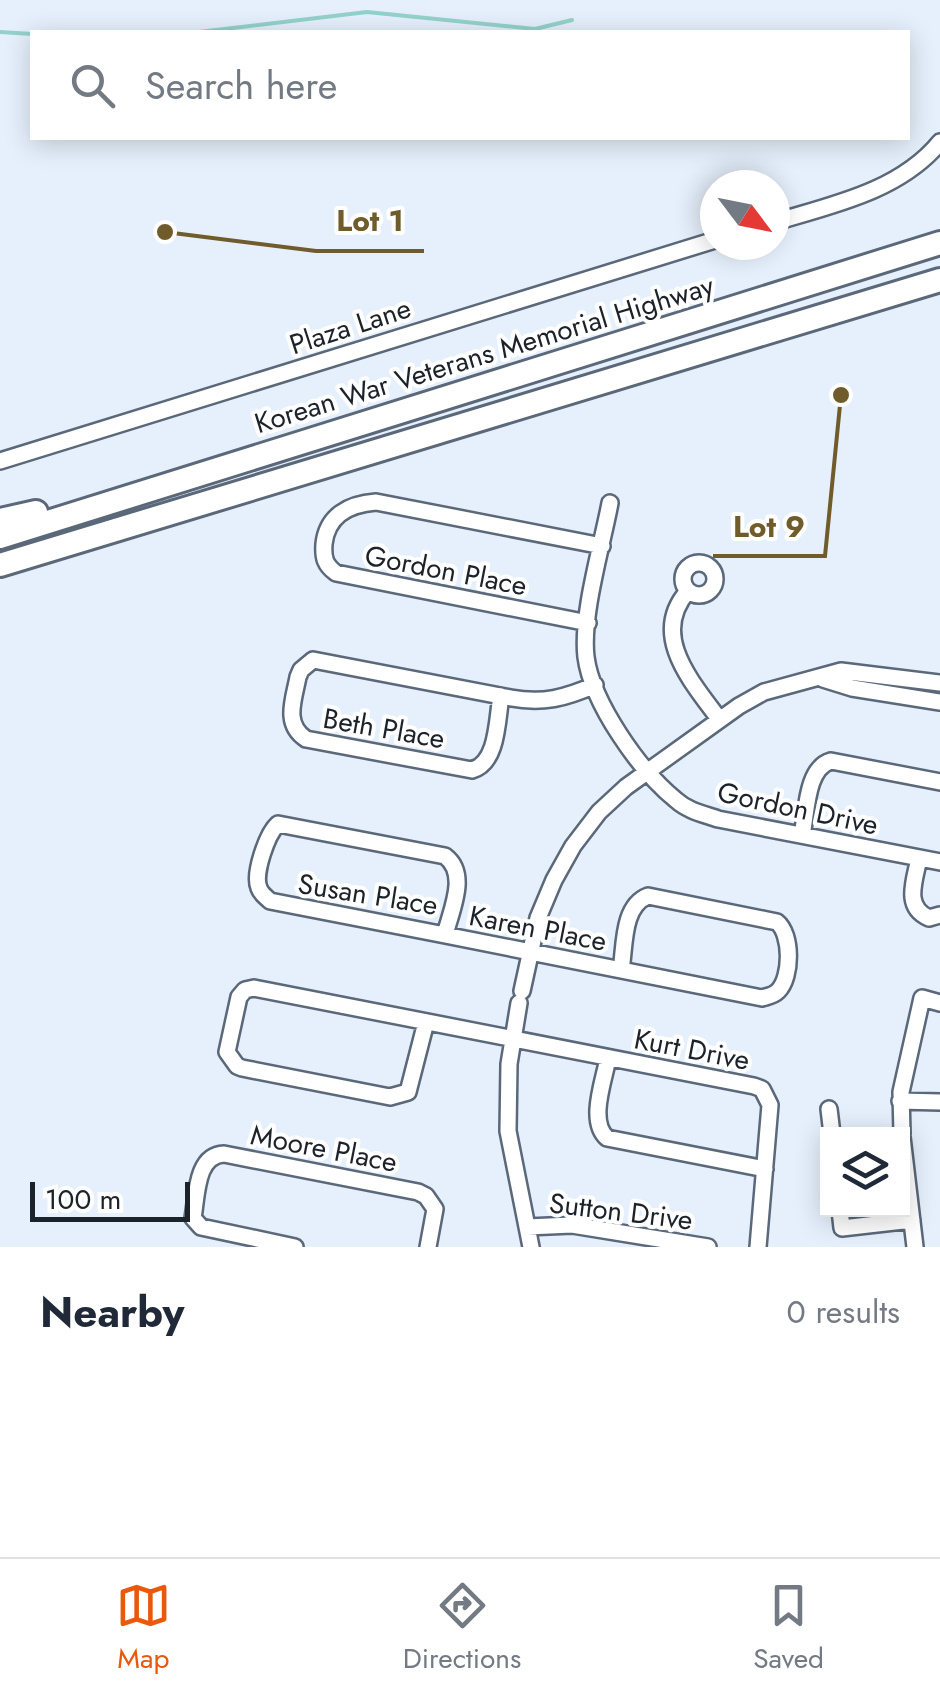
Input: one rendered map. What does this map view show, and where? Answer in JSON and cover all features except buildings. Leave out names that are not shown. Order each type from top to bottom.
[{"type":"highway","name":"Korean War Veterans Memorial Highway","points":[[0,537],[940,243]]},
{"type":"highway","points":[[0,565],[940,280]]},
{"type":"highway","name":"Korean War Veterans Memorial Highway","points":[[0,520],[70,504],[104,505]]},
{"type":"highway","points":[[0,579],[150,522]]},
{"type":"street","points":[[790,217],[887,183],[940,142]]},
{"type":"street","name":"Plaza Lane","points":[[0,461],[700,245]]},
{"type":"street","name":"Gordon Place","points":[[588,623],[336,573],[323,556],[326,528],[334,516],[362,502],[376,502],[602,546]]},
{"type":"street","name":"Gordon Drive","points":[[610,503],[588,623],[586,656],[616,727],[646,772],[688,809],[940,862]]},
{"type":"street","points":[[688,592],[672,615],[674,647],[682,668],[720,719]]},
{"type":"street","name":"Beth Place","points":[[501,696],[490,755],[485,764],[472,770],[306,739],[294,730],[291,721],[298,676],[313,660],[550,702],[595,685]]},
{"type":"street","points":[[531,1247],[508,1132],[507,1092],[513,1040],[538,918],[573,846],[599,812],[646,772],[764,692],[841,672],[940,683]]},
{"type":"street","points":[[823,678],[852,688],[940,702]]},
{"type":"street","points":[[913,678],[915,697]]},
{"type":"street","points":[[802,835],[814,773],[821,764],[831,761],[940,782]]},
{"type":"street","name":"Susan Place","points":[[278,824],[286,825],[452,860],[459,877],[445,935],[270,901],[262,894],[257,880],[267,836],[278,824]]},
{"type":"street","points":[[920,858],[912,898],[914,908],[929,918],[940,915]]},
{"type":"street","name":"Karen Place","points":[[445,935],[530,952],[762,998],[781,986],[788,937],[777,922],[648,896],[634,904],[630,913],[621,970]]},
{"type":"street","name":"Kurt Drive","points":[[426,1022],[408,1092],[390,1098],[242,1068],[226,1052],[238,996],[254,988],[426,1022],[513,1040],[762,1089],[770,1105],[758,1247]]},
{"type":"street","points":[[902,1127],[900,1100],[922,998],[940,1002]]},
{"type":"street","points":[[608,1058],[598,1119],[599,1129],[607,1138],[765,1169]]},
{"type":"street","points":[[900,1100],[940,1102]]},
{"type":"street","points":[[830,1108],[831,1127]]},
{"type":"street","name":"Moore Place","points":[[295,1247],[201,1227],[193,1218],[203,1164],[210,1157],[224,1154],[426,1196],[436,1208],[428,1247]]},
{"type":"street","points":[[910,1203],[915,1247]]},
{"type":"street","points":[[841,1217],[842,1228],[912,1220]]},
{"type":"street","name":"Sutton Drive","points":[[527,1227],[572,1225],[632,1240],[708,1247]]},
{"type":"waterway","points":[[216,30],[367,12],[535,29],[572,20]]},
{"type":"waterway","points":[[0,32],[30,34]]},
{"type":"place","name":"Lot 1","points":[[165,232]]},
{"type":"place","name":"Lot 9","points":[[841,395]]}]
